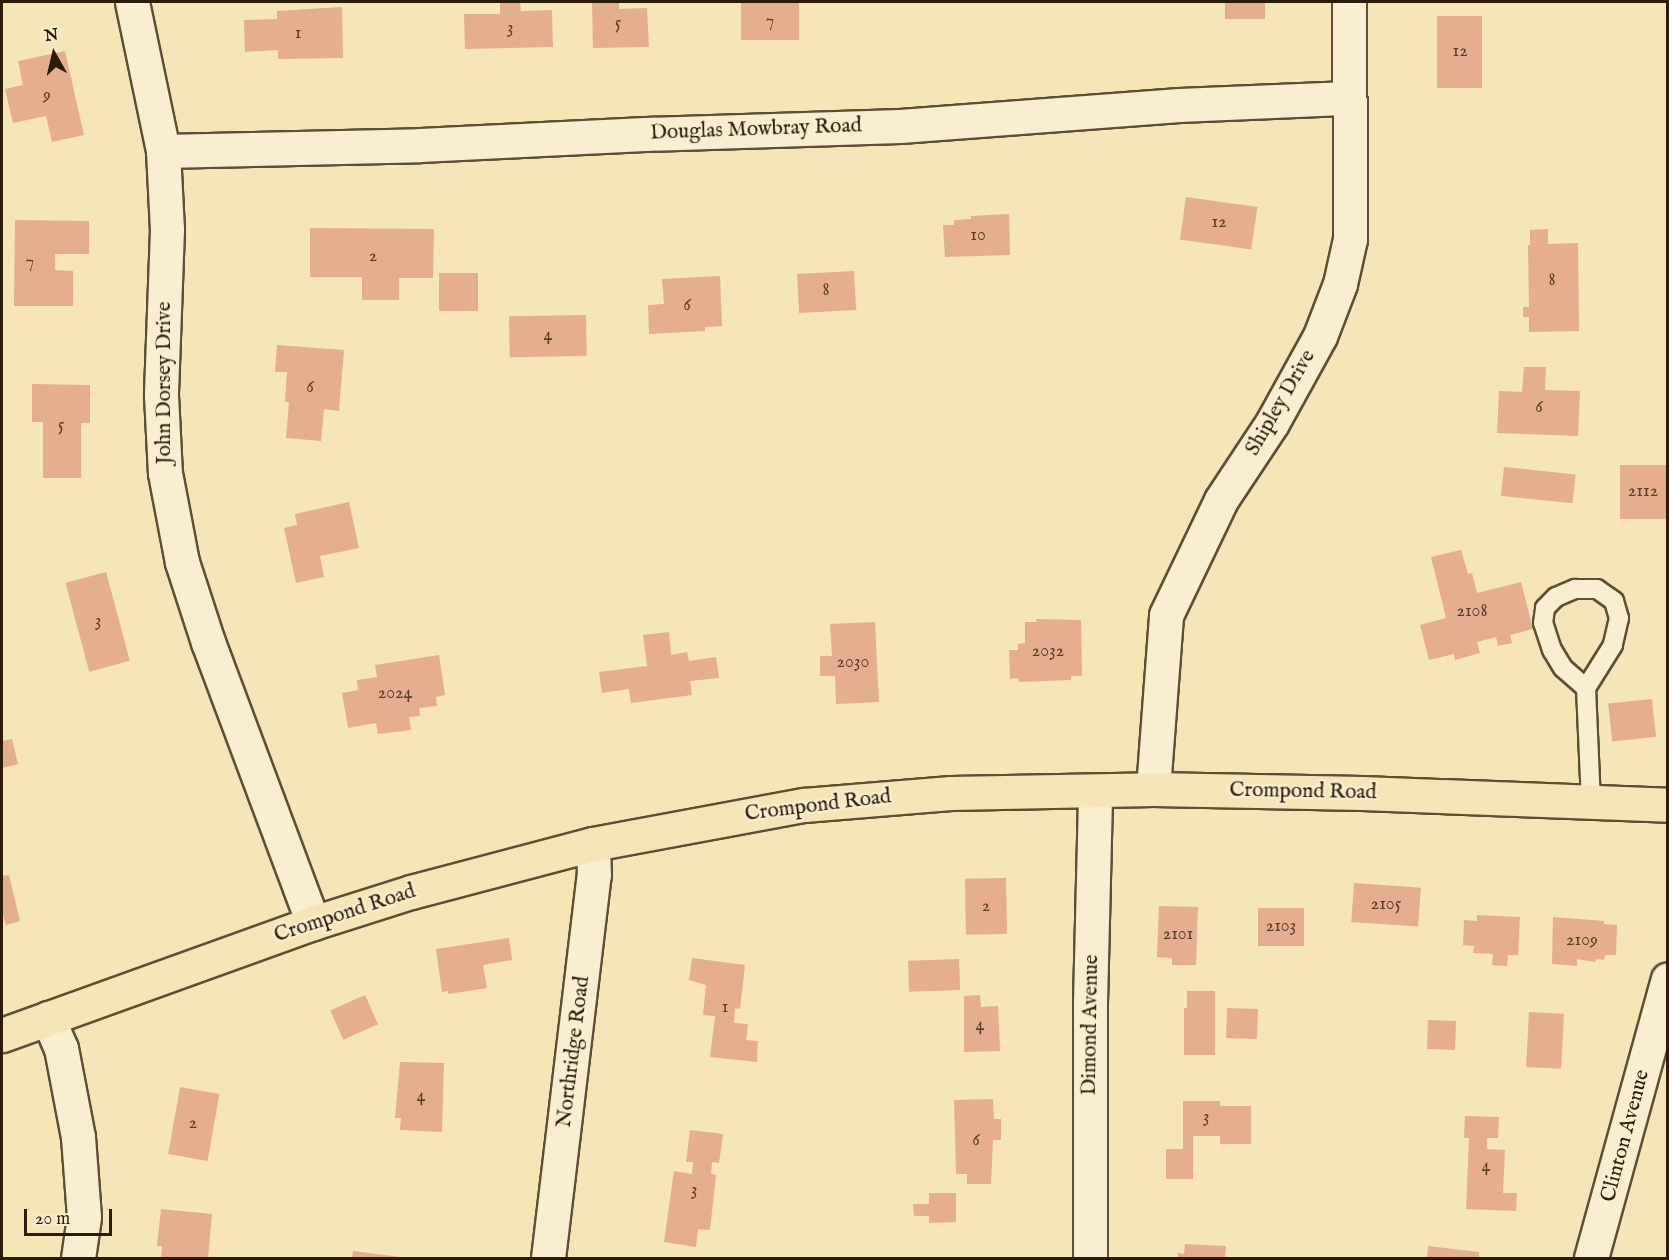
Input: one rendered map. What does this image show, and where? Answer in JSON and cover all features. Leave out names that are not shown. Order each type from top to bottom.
[{"type":"main road","name":"Crompond Road","points":[[2,1035],[313,923],[411,892],[593,844],[735,816],[868,798],[951,793],[1154,789],[1362,793],[1668,805]]},
{"type":"street","name":"John Dorsey Drive","points":[[132,2],[163,150],[167,230],[161,395],[165,472],[182,562],[208,642],[313,923]]},
{"type":"street","name":"Shipley Drive","points":[[1154,789],[1166,615],[1221,500],[1272,423],[1320,336],[1340,284],[1350,239],[1349,2]]},
{"type":"street","name":"Douglas Mowbray Road","points":[[163,150],[420,145],[645,134],[900,126],[1179,105],[1349,98]]},
{"type":"street","name":"Dimond Avenue","points":[[1090,1258],[1090,1002],[1095,791]]},
{"type":"street","name":"Northridge Road","points":[[548,1258],[594,875],[593,844]]},
{"type":"street","name":"Clinton Avenue","points":[[1592,1258],[1668,979]]},
{"type":"street","points":[[48,1018],[61,1048],[78,1137],[84,1217],[78,1258]]},
{"type":"lane","points":[[1586,688],[1563,668],[1552,650],[1544,623],[1545,608],[1556,597],[1575,589],[1597,589],[1614,601],[1619,618],[1613,645],[1586,688],[1591,801]]},
{"type":"building","points":[[500,2],[520,2],[521,11],[552,10],[553,47],[465,49],[464,14],[500,14]]},
{"type":"building","points":[[592,2],[619,2],[619,9],[647,8],[649,47],[593,48]]},
{"type":"building","points":[[741,2],[799,2],[799,40],[741,40]]},
{"type":"building","points":[[1225,2],[1265,2],[1265,19],[1225,19]]},
{"type":"building","points":[[342,7],[343,58],[278,59],[278,50],[245,52],[244,20],[277,19],[277,11]]},
{"type":"building","points":[[1437,16],[1482,16],[1482,88],[1437,88]]},
{"type":"building","points":[[65,51],[84,135],[52,142],[46,116],[13,123],[5,89],[23,85],[18,61]]},
{"type":"building","points":[[1186,197],[1257,207],[1251,250],[1180,240]]},
{"type":"building","points":[[1009,214],[1010,255],[945,257],[943,225],[954,225],[954,220],[971,219],[971,216]]},
{"type":"building","points":[[15,220],[89,221],[89,254],[55,254],[55,270],[73,271],[73,306],[14,306]]},
{"type":"building","points":[[310,228],[434,229],[433,278],[399,278],[399,300],[362,300],[362,277],[310,277]]},
{"type":"building","points":[[1548,229],[1548,244],[1578,243],[1579,331],[1529,332],[1529,317],[1523,317],[1523,307],[1529,307],[1528,245],[1530,245],[1530,230]]},
{"type":"building","points":[[854,271],[856,310],[799,313],[797,274]]},
{"type":"building","points":[[439,273],[478,273],[478,311],[439,311]]},
{"type":"building","points":[[720,276],[722,326],[705,327],[705,331],[649,334],[648,305],[664,304],[662,279]]},
{"type":"building","points":[[586,315],[587,356],[510,357],[509,316]]},
{"type":"building","points":[[277,345],[344,350],[339,411],[324,409],[321,441],[286,438],[289,402],[285,402],[287,372],[275,372]]},
{"type":"building","points":[[1524,367],[1546,367],[1545,390],[1580,391],[1578,436],[1497,433],[1499,391],[1522,392]]},
{"type":"building","points":[[32,384],[90,385],[90,423],[81,423],[81,478],[43,478],[43,422],[32,422]]},
{"type":"building","points":[[1620,465],[1666,465],[1666,519],[1620,519]]},
{"type":"building","points":[[1504,467],[1576,475],[1573,503],[1501,496]]},
{"type":"building","points":[[349,502],[359,548],[320,556],[324,577],[296,583],[284,528],[297,525],[295,514]]},
{"type":"building","points":[[1461,550],[1468,574],[1472,573],[1477,593],[1521,582],[1533,629],[1510,635],[1512,643],[1498,646],[1496,637],[1477,642],[1480,653],[1455,660],[1454,654],[1429,660],[1420,625],[1446,618],[1431,557]]},
{"type":"building","points":[[106,572],[130,661],[89,672],[65,583]]},
{"type":"building","points":[[1036,619],[1081,620],[1082,676],[1071,676],[1071,680],[1019,682],[1018,678],[1010,679],[1009,650],[1018,650],[1018,644],[1025,643],[1025,622],[1037,622]]},
{"type":"building","points":[[875,622],[879,702],[836,704],[835,676],[820,676],[820,656],[832,656],[830,624]]},
{"type":"building","points":[[669,632],[671,655],[687,652],[689,661],[716,657],[719,678],[690,681],[692,695],[631,703],[629,689],[602,693],[599,672],[647,666],[643,635]]},
{"type":"building","points":[[439,655],[445,695],[436,697],[437,706],[419,708],[420,716],[409,717],[411,730],[378,734],[376,723],[348,728],[342,693],[358,690],[357,680],[377,677],[375,665]]},
{"type":"building","points":[[1652,699],[1656,737],[1612,741],[1608,704]]},
{"type":"building","points":[[12,739],[18,764],[2,768],[2,741]]},
{"type":"building","points":[[9,875],[20,921],[6,925],[2,912],[2,876]]},
{"type":"building","points":[[1006,878],[1007,934],[966,935],[965,879]]},
{"type":"building","points":[[1354,883],[1421,888],[1418,927],[1351,922]]},
{"type":"building","points":[[1159,906],[1198,907],[1196,965],[1172,965],[1172,958],[1157,957]]},
{"type":"building","points":[[1258,908],[1304,908],[1304,946],[1258,946]]},
{"type":"building","points":[[1477,915],[1520,917],[1518,955],[1508,955],[1507,966],[1492,965],[1493,954],[1473,953],[1474,946],[1463,945],[1464,920],[1477,921]]},
{"type":"building","points":[[1553,917],[1604,921],[1604,924],[1617,925],[1616,955],[1605,955],[1604,960],[1596,959],[1595,962],[1577,959],[1577,966],[1552,964]]},
{"type":"building","points":[[509,938],[512,960],[483,965],[487,988],[448,994],[448,991],[442,992],[436,949]]},
{"type":"building","points":[[692,958],[745,965],[740,1009],[735,1008],[734,1023],[748,1024],[746,1040],[758,1041],[757,1062],[710,1057],[715,1016],[703,1015],[706,985],[689,980]]},
{"type":"building","points":[[959,959],[960,990],[909,992],[908,961]]},
{"type":"building","points":[[1187,991],[1215,991],[1215,1055],[1184,1055],[1184,1008],[1187,1008]]},
{"type":"building","points":[[365,995],[378,1024],[343,1040],[330,1010]]},
{"type":"building","points":[[980,995],[981,1007],[998,1006],[1000,1051],[964,1052],[964,996]]},
{"type":"building","points":[[1227,1008],[1258,1009],[1257,1039],[1226,1038]]},
{"type":"building","points":[[1529,1012],[1564,1014],[1561,1069],[1526,1067]]},
{"type":"building","points":[[1428,1020],[1456,1021],[1455,1050],[1427,1049]]},
{"type":"building","points":[[400,1062],[444,1063],[442,1132],[400,1130],[401,1118],[395,1118]]},
{"type":"building","points":[[180,1087],[219,1094],[208,1161],[168,1154]]},
{"type":"building","points":[[993,1099],[994,1119],[1001,1119],[1001,1140],[993,1140],[991,1184],[967,1184],[967,1174],[956,1174],[954,1100]]},
{"type":"building","points":[[1183,1101],[1220,1101],[1220,1106],[1251,1106],[1251,1144],[1220,1144],[1220,1136],[1193,1136],[1193,1179],[1166,1179],[1166,1149],[1183,1149]]},
{"type":"building","points":[[1465,1116],[1499,1117],[1498,1138],[1487,1138],[1487,1149],[1505,1150],[1503,1193],[1517,1193],[1516,1211],[1466,1209],[1469,1138],[1464,1138]]},
{"type":"building","points":[[690,1130],[723,1134],[719,1163],[712,1162],[711,1174],[716,1175],[710,1230],[698,1229],[696,1247],[664,1242],[674,1171],[692,1174],[693,1162],[686,1162]]},
{"type":"building","points":[[929,1193],[956,1193],[956,1222],[929,1223],[929,1216],[914,1216],[913,1204],[929,1204]]},
{"type":"building","points":[[161,1209],[212,1214],[208,1258],[161,1258],[162,1246],[157,1246]]},
{"type":"building","points":[[1185,1244],[1226,1246],[1225,1258],[1178,1258],[1178,1253],[1184,1254]]},
{"type":"building","points":[[1428,1246],[1479,1252],[1479,1258],[1427,1258]]},
{"type":"building","points":[[353,1251],[400,1257],[400,1258],[352,1258]]}]
